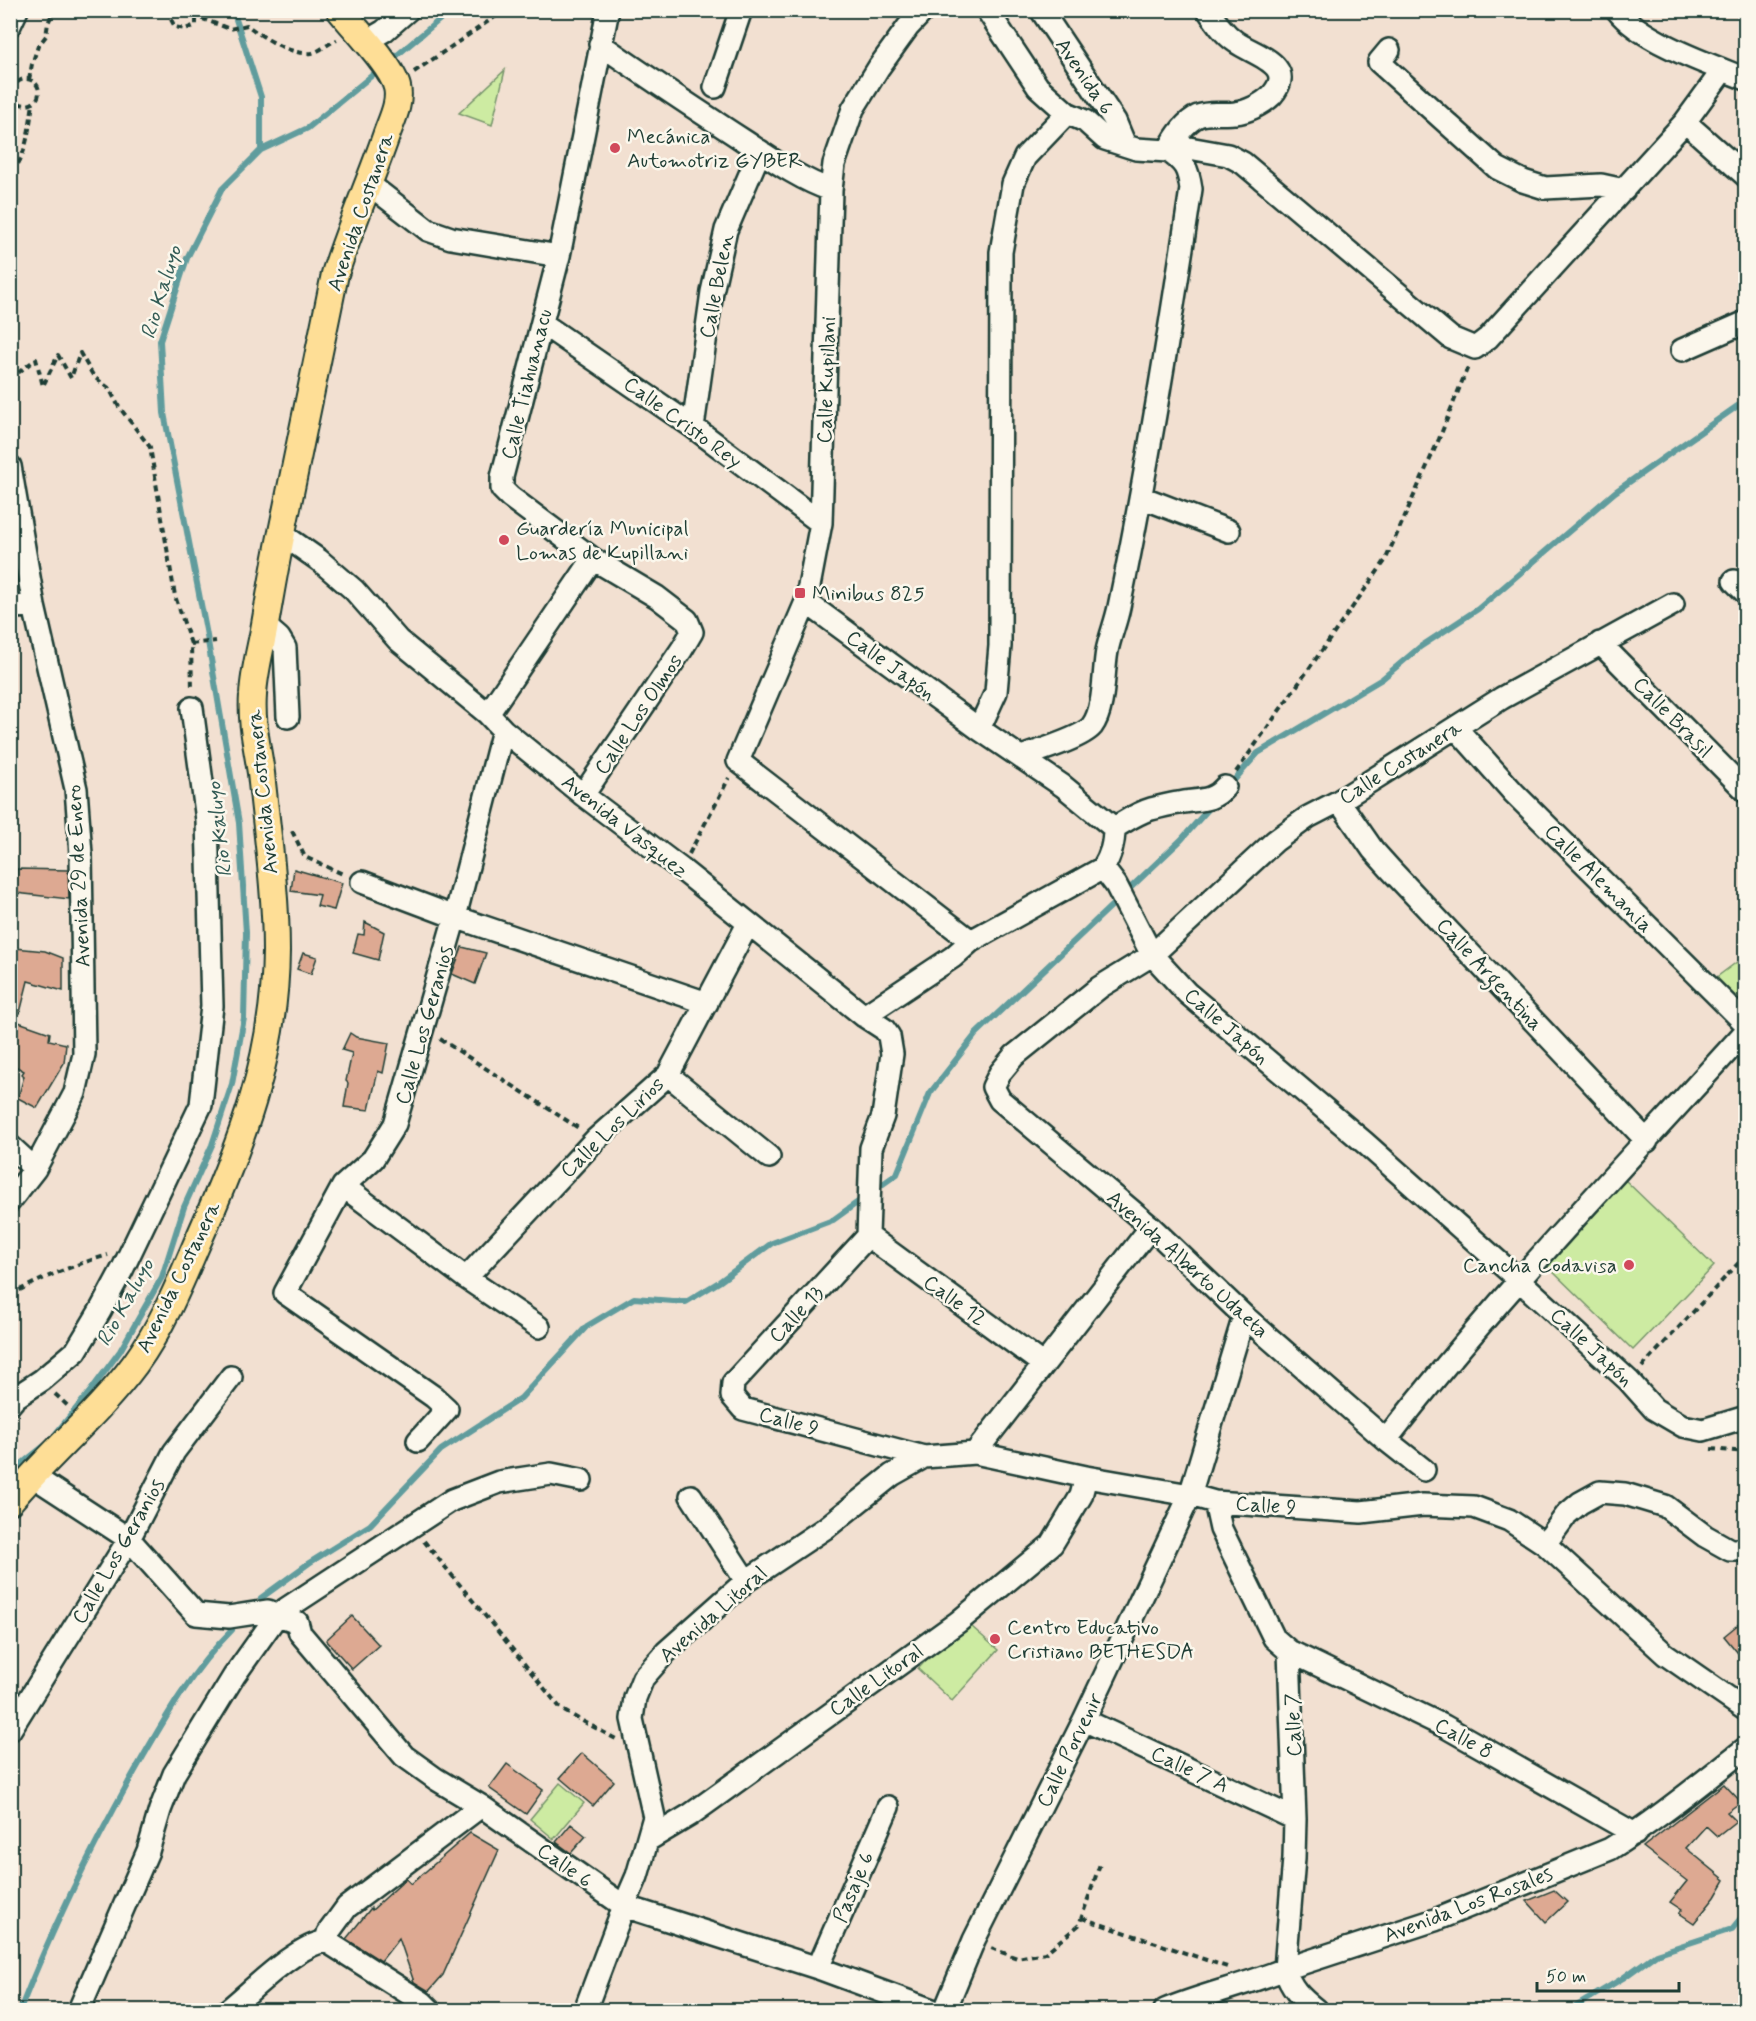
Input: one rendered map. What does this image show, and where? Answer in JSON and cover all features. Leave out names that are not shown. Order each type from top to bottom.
[{"type":"main road","points":[[340,10],[396,82]]},
{"type":"main road","name":"Avenida Costanera","points":[[10,1501],[31,1476],[104,1404],[137,1362],[184,1273],[220,1191],[252,1107],[271,1029],[276,952],[276,920],[260,769],[252,720],[253,690],[269,591],[335,274],[399,99],[396,82]]},
{"type":"street","points":[[10,25],[16,10]]},
{"type":"street","points":[[367,43],[408,10]]},
{"type":"street","name":"Calle Tiahuanacu","points":[[608,10],[559,256],[502,477],[502,489],[593,559],[657,597],[687,620],[692,632]]},
{"type":"street","points":[[715,87],[741,10]]},
{"type":"street","name":"Calle Kupillani","points":[[738,762],[806,602],[821,523],[831,190],[834,164],[853,109],[879,67],[908,27],[924,10]]},
{"type":"street","points":[[987,10],[1038,87],[1067,113],[1085,122],[1104,139],[1136,149],[1168,151],[1189,148],[1228,155],[1243,163],[1451,338],[1475,348],[1488,338],[1685,122],[1723,70]]},
{"type":"street","name":"Avenida 6","points":[[1041,10],[1115,121],[1125,145]]},
{"type":"street","points":[[1168,151],[1175,138],[1190,121],[1200,115],[1245,111],[1267,99],[1278,84],[1280,74],[1276,66],[1234,41],[1222,30],[1208,10]]},
{"type":"street","points":[[1617,10],[1624,20],[1644,35],[1746,79]]},
{"type":"street","points":[[600,44],[665,90],[760,151],[815,185],[831,190]]},
{"type":"street","points":[[1389,50],[1379,62],[1497,168],[1523,181],[1545,188],[1600,185],[1624,190]]},
{"type":"street","points":[[979,729],[996,692],[1000,646],[1001,252],[1013,184],[1025,157],[1067,113]]},
{"type":"street","points":[[1685,122],[1746,176]]},
{"type":"street","name":"Calle Belen","points":[[693,428],[712,292],[726,230],[760,151]]},
{"type":"street","points":[[1022,757],[1074,737],[1091,727],[1099,712],[1107,651],[1119,610],[1141,497],[1191,189],[1188,173],[1182,161],[1168,151]]},
{"type":"street","points":[[369,183],[428,230],[451,238],[559,256]]},
{"type":"street","points":[[1682,350],[1746,322]]},
{"type":"street","name":"Calle Cristo Rey","points":[[543,324],[693,428],[821,523]]},
{"type":"street","name":"Avenida 29 de Enero","points":[[10,466],[34,606],[76,789],[81,854],[84,1054],[75,1093],[35,1168],[10,1201]]},
{"type":"street","points":[[1141,497],[1229,531]]},
{"type":"street","name":"Avenida Vasquez","points":[[282,534],[354,590],[398,640],[488,714],[503,730],[864,1016],[884,1029],[889,1036],[892,1054],[883,1116],[871,1148],[868,1236]]},
{"type":"street","points":[[488,714],[593,559]]},
{"type":"street","name":"Calle Japón","points":[[806,602],[979,729],[1063,786],[1114,828]]},
{"type":"street","name":"Calle Costanera","points":[[993,1087],[1000,1073],[1014,1056],[1149,949],[1275,841],[1308,817],[1339,801],[1502,698],[1673,604]]},
{"type":"street","points":[[10,607],[34,606]]},
{"type":"street","points":[[264,625],[279,638],[285,648],[288,717]]},
{"type":"street","name":"Calle Los Olmos","points":[[584,795],[692,632]]},
{"type":"street","name":"Calle Brasil","points":[[1600,643],[1746,791]]},
{"type":"street","points":[[10,1404],[75,1351],[100,1311],[132,1249],[201,1105],[212,1006],[207,820],[192,708]]},
{"type":"street","name":"Calle Alemania","points":[[1456,728],[1514,793],[1746,1024]]},
{"type":"street","name":"Calle Los Geranios","points":[[418,1442],[447,1409],[434,1397],[285,1293],[343,1186],[373,1159],[395,1124],[455,917],[503,730]]},
{"type":"street","points":[[738,762],[971,941]]},
{"type":"street","points":[[864,1016],[953,957],[971,941],[1110,877],[1114,828],[1135,815],[1151,809],[1180,802],[1205,801],[1218,795],[1225,787]]},
{"type":"street","name":"Calle Argentina","points":[[1339,801],[1373,850],[1391,870],[1647,1141]]},
{"type":"street","name":"Calle Japón","points":[[1110,877],[1149,949],[1186,993],[1365,1143],[1629,1381],[1654,1409],[1683,1426],[1703,1430]]},
{"type":"street","points":[[362,882],[455,917],[707,1003]]},
{"type":"street","name":"Calle Los Lirios","points":[[466,1278],[596,1139],[668,1075],[748,924]]},
{"type":"street","points":[[1386,1440],[1519,1280],[1746,1031]]},
{"type":"street","points":[[668,1075],[769,1157]]},
{"type":"street","name":"Avenida Alberto Udaeta","points":[[993,1087],[1000,1100],[1151,1227],[1244,1316],[1386,1440],[1424,1470]]},
{"type":"street","points":[[10,1146],[35,1168]]},
{"type":"street","points":[[343,1186],[466,1278],[539,1327]]},
{"type":"street","points":[[975,1453],[1151,1227]]},
{"type":"street","name":"Calle 12","points":[[868,1236],[1043,1364]]},
{"type":"street","name":"Calle 13","points":[[732,1396],[733,1383],[868,1236]]},
{"type":"street","name":"Calle Porvenir","points":[[945,2010],[974,1941],[1084,1720],[1190,1495],[1244,1316]]},
{"type":"street","name":"Calle Los Geranios","points":[[10,1730],[129,1539],[174,1452],[231,1377]]},
{"type":"street","name":"Calle 9","points":[[732,1396],[743,1409],[924,1456],[975,1453],[1084,1486],[1190,1495],[1215,1502],[1361,1512],[1423,1505],[1474,1507],[1509,1520],[1545,1544],[1665,1654],[1746,1710]]},
{"type":"street","points":[[1703,1430],[1746,1406]]},
{"type":"street","points":[[1703,1430],[1746,1417]]},
{"type":"street","name":"Avenida Litoral","points":[[585,2010],[637,1876],[654,1817],[632,1719],[635,1698],[643,1678],[666,1652],[746,1581],[827,1527],[892,1475],[924,1456]]},
{"type":"street","points":[[31,1476],[129,1539],[196,1614],[229,1617],[273,1612],[452,1500],[499,1482],[551,1474],[581,1480]]},
{"type":"street","name":"Calle Litoral","points":[[648,1840],[690,1815],[958,1622],[1052,1544],[1084,1486]]},
{"type":"street","points":[[1545,1544],[1567,1514],[1580,1503],[1600,1492],[1625,1494],[1665,1506],[1705,1536],[1730,1550],[1746,1550]]},
{"type":"street","points":[[691,1496],[746,1581]]},
{"type":"street","points":[[1215,1502],[1221,1529],[1274,1638],[1289,1651]]},
{"type":"street","points":[[81,2010],[148,1851],[174,1774],[273,1612]]},
{"type":"street","name":"Calle 6","points":[[273,1612],[297,1622],[300,1633],[404,1756],[436,1779],[481,1806],[624,1906],[818,1968],[932,2010]]},
{"type":"street","name":"Calle 7","points":[[1285,1969],[1295,1819],[1289,1651]]},
{"type":"street","name":"Calle 8","points":[[1289,1651],[1444,1726],[1635,1834]]},
{"type":"street","name":"Calle 7 A","points":[[1084,1720],[1295,1819]]},
{"type":"street","name":"Avenida Los Rosales","points":[[1165,2010],[1435,1920],[1610,1849],[1635,1834],[1746,1748]]},
{"type":"street","points":[[326,1941],[327,1933],[347,1907],[481,1806]]},
{"type":"street","name":"Pasaje 6","points":[[818,1968],[888,1807]]},
{"type":"street","points":[[228,2010],[300,1950],[326,1941],[422,2002],[430,2010]]},
{"type":"street","points":[[1285,1969],[1288,1981],[1294,1990],[1316,2010]]},
{"type":"path","points":[[29,80],[38,46],[46,36],[48,23],[54,10]]},
{"type":"path","points":[[166,10],[175,27],[185,29],[196,25],[196,19],[203,19],[230,29],[247,25],[262,36],[302,52],[319,51],[336,40],[367,43]]},
{"type":"path","points":[[396,82],[411,76],[415,69],[505,10]]},
{"type":"path","points":[[10,123],[15,99],[13,90],[21,80],[29,80],[38,89],[38,97],[33,103],[27,143],[18,165],[15,168],[10,167]]},
{"type":"path","points":[[15,99],[21,104],[33,103]]},
{"type":"path","points":[[10,209],[14,237],[10,243]]},
{"type":"path","points":[[1225,787],[1385,561],[1439,439],[1475,348]]},
{"type":"path","points":[[10,379],[36,359],[43,386],[58,355],[71,378],[80,354],[94,377],[109,388],[119,407],[150,447],[176,596],[191,644],[192,708]]},
{"type":"path","points":[[191,644],[216,641]]},
{"type":"path","points":[[681,869],[738,762]]},
{"type":"path","points":[[291,825],[292,833],[305,857],[362,882]]},
{"type":"path","points":[[422,1027],[596,1139]]},
{"type":"path","points":[[10,1295],[43,1278],[84,1262],[132,1249]]},
{"type":"path","points":[[1629,1381],[1746,1256]]},
{"type":"path","points":[[412,1526],[562,1710],[620,1741],[640,1747]]},
{"type":"path","points":[[974,1941],[1017,1958],[1045,1953],[1079,1925],[1101,1862]]},
{"type":"path","points":[[1082,1917],[1262,1978]]},
{"type":"green space","points":[[505,70],[492,125],[459,113]]},
{"type":"green space","points":[[1745,956],[1745,1008],[1744,1009],[1714,979]]},
{"type":"green space","name":"Cancha Codavisa","points":[[1624,1179],[1714,1266],[1633,1350],[1544,1263]]},
{"type":"green space","points":[[963,1619],[998,1650],[952,1701],[918,1669]]},
{"type":"green space","points":[[560,1783],[584,1803],[554,1839],[530,1819]]},
{"type":"building","points":[[17,869],[68,870],[69,899],[16,893]]},
{"type":"building","points":[[294,869],[342,883],[334,910],[317,906],[320,895],[291,891]]},
{"type":"building","points":[[365,922],[384,932],[378,960],[353,953],[358,934],[364,935]]},
{"type":"building","points":[[462,947],[486,953],[475,984],[452,974]]},
{"type":"building","points":[[15,948],[45,951],[63,958],[63,991],[28,981],[20,1013],[13,1012]]},
{"type":"building","points":[[303,953],[317,957],[311,974],[297,969]]},
{"type":"building","points":[[10,1019],[50,1033],[49,1040],[66,1044],[64,1063],[37,1108],[18,1098],[24,1071],[10,1063]]},
{"type":"building","points":[[350,1033],[356,1037],[389,1043],[383,1073],[378,1071],[369,1110],[344,1107],[348,1083],[346,1081],[352,1053],[342,1050]]},
{"type":"building","points":[[352,1616],[379,1645],[352,1669],[326,1640]]},
{"type":"building","points":[[1746,1618],[1746,1663],[1724,1636]]},
{"type":"building","points":[[582,1753],[614,1781],[593,1806],[560,1778]]},
{"type":"building","points":[[507,1764],[543,1790],[526,1814],[489,1788]]},
{"type":"building","points":[[1724,1784],[1741,1802],[1727,1812],[1736,1821],[1717,1836],[1706,1826],[1686,1848],[1725,1880],[1715,1897],[1694,1923],[1679,1913],[1682,1910],[1670,1902],[1687,1881],[1643,1847]]},
{"type":"building","points":[[571,1824],[586,1836],[571,1853],[556,1842]]},
{"type":"building","points":[[470,1833],[499,1850],[443,1975],[429,1991],[414,1982],[399,1938],[381,1961],[346,1939],[371,1908],[372,1910],[406,1879],[411,1884]]},
{"type":"building","points":[[1554,1890],[1567,1902],[1546,1922],[1527,1901]]},
{"type":"waterway","points":[[233,10],[261,97],[261,150]]},
{"type":"waterway","points":[[389,62],[451,10]]},
{"type":"waterway","name":"Rio Kaluyo","points":[[10,1473],[49,1442],[89,1393],[120,1351],[162,1277],[184,1207],[212,1145],[232,1084],[244,1018],[246,933],[239,823],[206,630],[164,413],[160,341],[187,258],[222,189],[261,150],[308,128],[381,68]]},
{"type":"waterway","points":[[1229,786],[1258,753],[1382,679],[1420,647],[1478,609],[1615,492],[1746,400]]},
{"type":"waterway","points":[[873,1191],[897,1174],[930,1093],[976,1034],[1181,840],[1212,805]]},
{"type":"waterway","points":[[261,1598],[309,1563],[370,1525],[441,1450],[521,1398],[587,1326],[634,1298],[686,1302],[719,1282],[772,1243],[833,1220],[865,1197]]},
{"type":"waterway","points":[[20,2010],[72,1892],[132,1776],[165,1718],[190,1681],[232,1630]]},
{"type":"waterway","points":[[1570,2010],[1623,1978],[1656,1954],[1732,1929],[1746,1912]]},
{"type":"place","name":"Mecánica Automotriz GYBER","points":[[615,148]]},
{"type":"place","name":"Guardería Municipal Lomas de Kupillani","points":[[504,540]]},
{"type":"place","name":"Minibus 825","points":[[800,593]]},
{"type":"place","name":"Cancha Codavisa","points":[[1629,1265]]},
{"type":"place","name":"Centro Educativo Cristiano BETHESDA","points":[[995,1639]]}]
